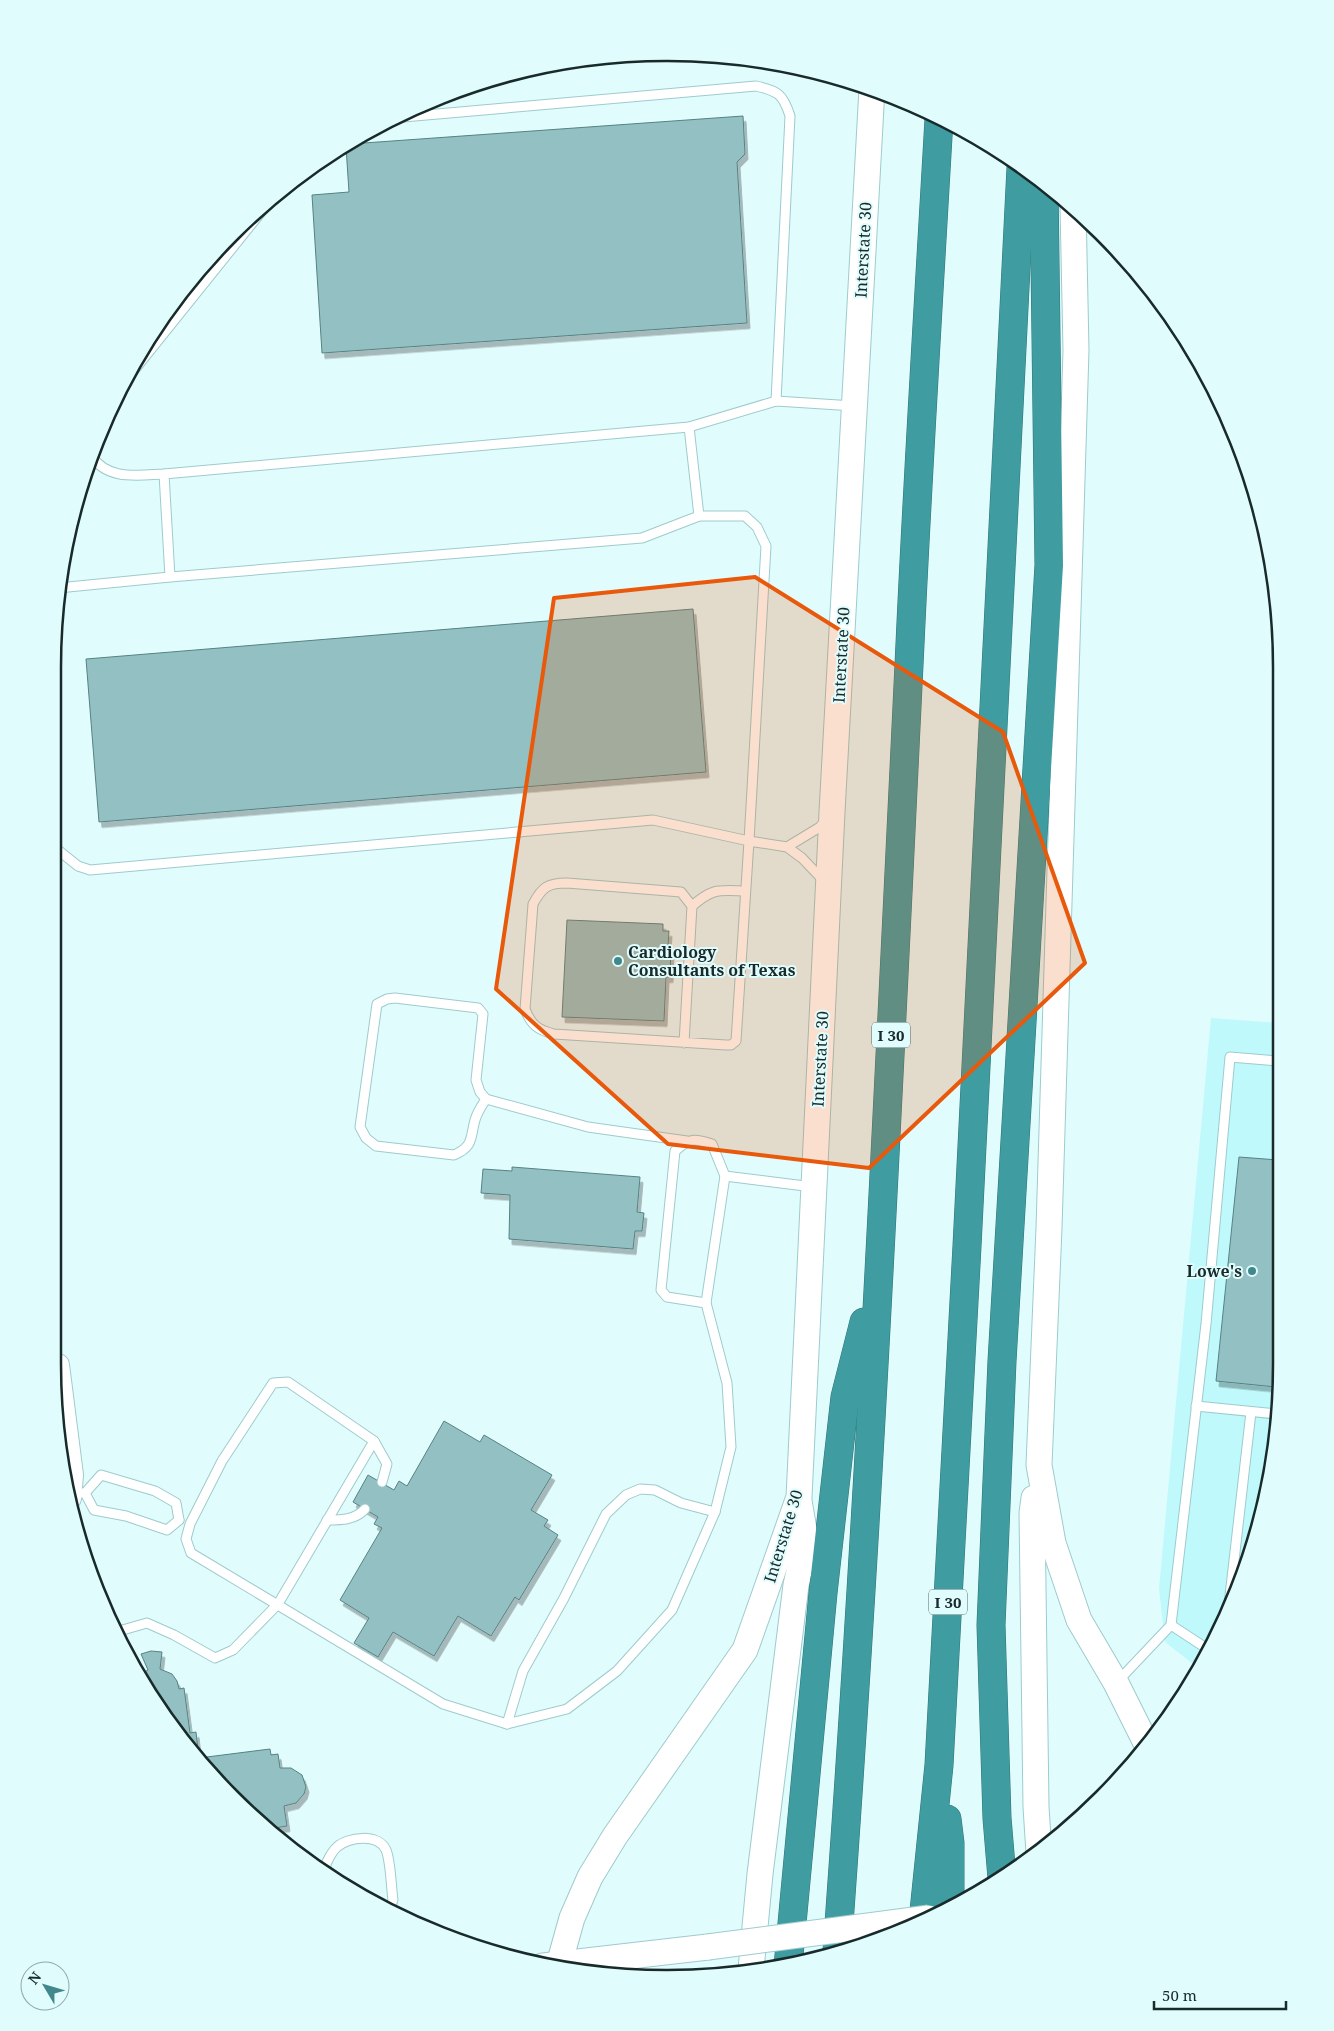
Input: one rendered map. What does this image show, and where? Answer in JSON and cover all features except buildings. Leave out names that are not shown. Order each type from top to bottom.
[{"type":"highway","name":"I 30","points":[[838,1945],[856,1695],[910,640],[939,126]]},
{"type":"highway","name":"I 30","points":[[924,1912],[939,1765],[1021,175]]},
{"type":"highway","points":[[1001,1870],[997,1818],[991,1625],[1002,1362],[1049,564],[1044,193]]},
{"type":"highway","points":[[789,1957],[822,1602],[845,1397],[879,1265]]},
{"type":"highway","points":[[939,1765],[950,1843],[950,1899]]},
{"type":"main road","name":"Interstate 30","points":[[556,1959],[590,1877],[615,1836],[717,1693],[745,1650],[798,1497],[832,812],[872,97]]},
{"type":"main road","points":[[1038,1843],[1036,1807],[1032,1513],[1039,1465],[1049,1228],[1076,350],[1073,219]]},
{"type":"main road","points":[[1039,1465],[1053,1543],[1079,1620],[1116,1683],[1143,1738]]},
{"type":"main road","points":[[751,1964],[760,1874],[796,1585],[806,1541],[798,1497]]},
{"type":"main road","points":[[577,1963],[905,1921]]},
{"type":"street","points":[[63,1405],[72,1478]]},
{"type":"lane","points":[[416,116],[756,86],[772,90],[785,101],[790,116],[776,401]]},
{"type":"lane","points":[[152,347],[240,238]]},
{"type":"lane","points":[[97,461],[108,471],[123,476],[164,474],[689,426],[776,401],[854,406]]},
{"type":"lane","points":[[689,426],[699,516]]},
{"type":"lane","points":[[164,474],[170,577]]},
{"type":"lane","points":[[66,587],[642,538],[699,516],[746,516],[757,527],[766,546],[736,1040],[732,1045],[684,1043],[554,1034],[540,1030],[530,1022],[525,1009],[533,904],[540,892],[552,883],[681,892],[692,906],[684,1043]]},
{"type":"lane","points":[[787,847],[820,827],[832,812]]},
{"type":"lane","points":[[61,852],[78,866],[90,870],[653,820],[749,841],[787,847],[820,875],[829,889]]},
{"type":"lane","points":[[692,906],[705,895],[718,890],[744,891]]},
{"type":"lane","points":[[382,1482],[387,1464],[374,1441],[288,1382],[273,1383],[222,1461],[190,1524],[186,1539],[191,1553],[443,1704],[507,1724],[567,1709],[617,1671],[672,1610],[715,1512],[731,1447],[727,1383],[706,1302],[725,1176],[712,1144],[698,1139],[687,1141],[588,1127],[486,1099],[480,1092],[476,1080],[483,1014],[478,1008],[396,998],[387,999],[377,1004],[360,1127],[366,1138],[376,1146],[454,1154],[464,1150],[471,1141],[475,1118],[486,1099]]},
{"type":"lane","points":[[1116,1683],[1172,1625],[1206,1324],[1230,1057],[1273,1061]]},
{"type":"lane","points":[[687,1141],[675,1151],[661,1290],[667,1297],[706,1302]]},
{"type":"lane","points":[[725,1176],[813,1187]]},
{"type":"lane","points":[[1196,1406],[1270,1414]]},
{"type":"lane","points":[[1231,1585],[1251,1412]]},
{"type":"lane","points":[[123,1630],[147,1623],[174,1635],[215,1658],[233,1650],[278,1604],[374,1441]]},
{"type":"lane","points":[[76,1493],[101,1475],[155,1491],[176,1503],[179,1520]]},
{"type":"lane","points":[[507,1724],[523,1671],[564,1598],[606,1514],[626,1495],[640,1488],[656,1490],[681,1503],[715,1512]]},
{"type":"lane","points":[[76,1496],[94,1510],[126,1516],[167,1530],[179,1520]]},
{"type":"lane","points":[[327,1520],[346,1520],[361,1514],[365,1509]]},
{"type":"lane","points":[[179,1520],[190,1524]]},
{"type":"lane","points":[[1172,1625],[1203,1646]]},
{"type":"lane","points":[[326,1865],[337,1847],[351,1840],[374,1840],[382,1844],[386,1851],[393,1900],[392,1903]]},
{"type":"highlighted area","points":[[755,577],[1003,732],[1085,963],[869,1168],[668,1144],[496,989],[554,598]]},
{"type":"shaded area","points":[[1211,1018],[1273,1023],[1273,1364],[1268,1443],[1252,1521],[1241,1559],[1227,1596],[1193,1664],[1165,1642],[1159,1589]]},
{"type":"place","name":"Cardiology Consultants of Texas","points":[[618,961]]},
{"type":"place","name":"Lowe's","points":[[1252,1271]]}]
